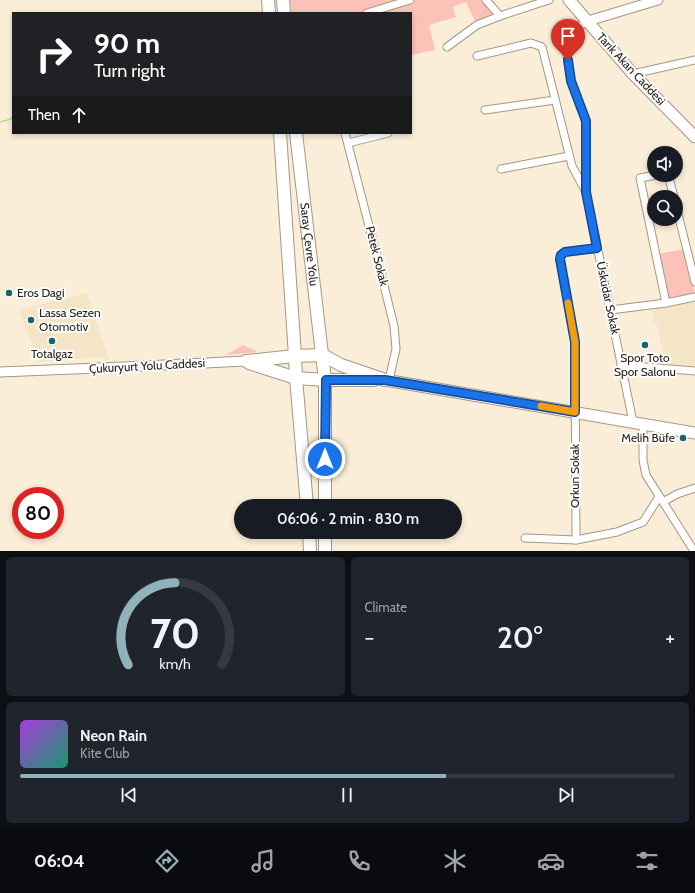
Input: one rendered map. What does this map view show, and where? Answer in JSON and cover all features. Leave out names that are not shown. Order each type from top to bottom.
[{"type":"highway","points":[[268,0],[269,12]]},
{"type":"highway","points":[[282,0],[284,12]]},
{"type":"highway","name":"Saray Çevre Yolu","points":[[280,134],[296,378]]},
{"type":"highway","name":"Saray Çevre Yolu","points":[[296,134],[326,380]]},
{"type":"highway","points":[[246,361],[323,355],[341,365],[387,380]]},
{"type":"highway","points":[[246,361],[296,378],[326,380],[387,380]]},
{"type":"highway","points":[[296,378],[307,499]]},
{"type":"highway","points":[[325,499],[326,380]]},
{"type":"highway","points":[[309,539],[310,551]]},
{"type":"highway","points":[[325,539],[325,551]]},
{"type":"main road","name":"Tarık Akan Caddesi","points":[[569,0],[633,74],[695,137]]},
{"type":"main road","points":[[588,22],[658,0]]},
{"type":"main road","name":"Çukuryurt Yolu Caddesi","points":[[0,372],[246,361]]},
{"type":"main road","points":[[387,380],[695,433]]},
{"type":"street","points":[[370,12],[410,0]]},
{"type":"street","points":[[486,0],[500,16]]},
{"type":"street","points":[[447,47],[477,25],[549,0]]},
{"type":"street","name":"Üsküdar Sokak","points":[[588,22],[565,35],[571,81],[586,121],[586,192],[597,248],[621,365],[638,423],[646,475],[694,551]]},
{"type":"street","points":[[476,56],[531,43],[542,47],[572,166],[586,192]]},
{"type":"street","points":[[633,74],[695,60]]},
{"type":"street","points":[[485,110],[555,100]]},
{"type":"street","name":"Petek Sokak","points":[[345,134],[394,326],[396,348],[387,380]]},
{"type":"street","points":[[348,143],[384,134]]},
{"type":"street","points":[[501,169],[569,156]]},
{"type":"street","points":[[647,177],[640,178],[666,302]]},
{"type":"street","points":[[681,226],[695,282]]},
{"type":"street","name":"Orkun Sokak","points":[[576,540],[575,342],[560,259],[561,255],[565,252],[597,248]]},
{"type":"street","points":[[610,310],[695,297]]},
{"type":"street","points":[[621,365],[695,371]]},
{"type":"street","points":[[525,538],[576,540],[617,532],[643,522],[661,500],[695,488]]},
{"type":"shaded area","points":[[290,0],[483,0],[493,14],[475,21],[466,2],[453,7],[456,17],[429,25],[435,50],[412,55],[412,12],[291,12]]},
{"type":"shaded area","points":[[685,249],[695,293],[667,298],[657,254]]},
{"type":"shaded area","points":[[87,293],[109,361],[101,357],[39,362],[19,310]]},
{"type":"shaded area","points":[[695,302],[695,366],[666,364],[652,310]]},
{"type":"shaded area","points":[[243,345],[258,352],[226,355]]},
{"type":"waterway","points":[[0,122],[12,118]]},
{"type":"slow traffic","points":[[541,406],[575,412],[575,342],[568,303]]},
{"type":"place","name":"Eros Dagi","points":[[9,293]]},
{"type":"place","name":"Lassa Sezen Otomotiv","points":[[31,320]]},
{"type":"place","name":"Totalgaz","points":[[52,341]]},
{"type":"place","name":"Spor Toto Spor Salonu","points":[[645,345]]},
{"type":"place","name":"Melih Büfe","points":[[683,438]]},
{"type":"route","points":[[325,459],[326,380],[385,380],[575,412],[575,342],[560,259],[561,255],[565,252],[597,248],[586,192],[586,121],[571,81],[568,60]]}]
